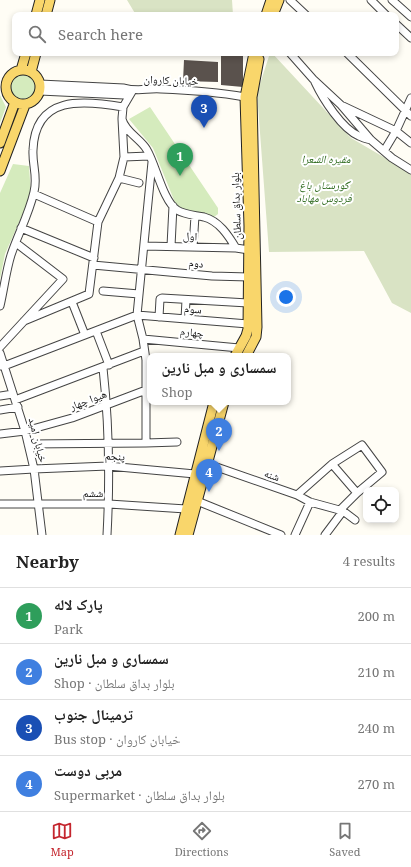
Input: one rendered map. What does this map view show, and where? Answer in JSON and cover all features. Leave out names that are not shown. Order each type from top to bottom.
[{"type":"main road","points":[[37,12],[40,0]]},
{"type":"main road","points":[[47,12],[50,0]]},
{"type":"main road","points":[[267,12],[271,0]]},
{"type":"main road","points":[[274,12],[279,0]]},
{"type":"main road","points":[[21,70],[25,56]]},
{"type":"main road","points":[[31,72],[35,56]]},
{"type":"main road","name":"بلوار بداق سلطان","points":[[247,353],[257,332],[249,277],[245,97],[253,56]]},
{"type":"main road","name":"بلوار بداق سلطان","points":[[237,352],[247,332],[252,303],[252,97],[259,56]]},
{"type":"main road","points":[[21,70],[31,72],[37,77],[40,88],[34,100],[24,104],[15,102],[7,95],[6,84],[11,74],[21,70]]},
{"type":"main road","points":[[0,143],[15,102]]},
{"type":"main road","points":[[0,171],[24,104]]},
{"type":"main road","points":[[180,535],[213,405]]},
{"type":"main road","points":[[188,535],[223,405]]},
{"type":"street","points":[[290,0],[303,12]]},
{"type":"street","points":[[371,0],[383,12]]},
{"type":"street","points":[[392,0],[411,18]]},
{"type":"street","points":[[399,27],[411,38]]},
{"type":"street","points":[[293,56],[313,79],[341,105],[371,140],[411,170]]},
{"type":"street","points":[[350,56],[409,113]]},
{"type":"street","points":[[313,79],[330,108],[345,125],[358,136],[371,140]]},
{"type":"street","points":[[40,88],[133,90]]},
{"type":"street","name":"خیابان کاروان","points":[[123,107],[133,90],[159,89],[213,92],[245,97]]},
{"type":"street","points":[[384,151],[396,130],[409,113],[411,98]]},
{"type":"street","points":[[0,306],[11,257],[34,194],[36,181],[33,152],[37,127],[44,117],[54,109],[64,104],[92,102],[123,107],[122,119],[124,157],[119,178],[98,222],[89,294],[24,321]]},
{"type":"street","points":[[341,105],[396,130],[411,143]]},
{"type":"street","points":[[122,119],[128,129],[147,150],[166,194],[173,206],[186,214],[214,221],[236,248]]},
{"type":"street","points":[[124,157],[150,159]]},
{"type":"street","points":[[147,358],[144,351],[143,339],[137,315],[144,246],[150,159]]},
{"type":"street","points":[[119,178],[139,183]]},
{"type":"street","points":[[34,194],[98,222]]},
{"type":"street","points":[[171,246],[173,206]]},
{"type":"street","points":[[193,247],[195,216]]},
{"type":"street","name":"دوم","points":[[21,228],[93,261],[141,270],[212,276],[249,277]]},
{"type":"street","points":[[0,347],[63,279],[16,243]]},
{"type":"street","name":"اول","points":[[144,246],[236,248],[249,250]]},
{"type":"street","points":[[103,291],[139,294]]},
{"type":"street","points":[[159,317],[160,298],[252,303]]},
{"type":"street","points":[[185,319],[186,300]]},
{"type":"street","points":[[72,302],[85,335]]},
{"type":"street","points":[[2,366],[137,315]]},
{"type":"street","name":"سوم","points":[[137,315],[248,324]]},
{"type":"street","points":[[96,331],[106,366],[109,504],[107,535]]},
{"type":"street","name":"چهارم","points":[[143,339],[237,352]]},
{"type":"street","points":[[0,396],[14,397],[106,366],[144,351]]},
{"type":"street","name":"خیابان امید","points":[[0,353],[2,366],[18,407],[34,469],[42,535]]},
{"type":"street","points":[[146,443],[147,388]]},
{"type":"street","name":"هیوا چهار","points":[[0,434],[25,431],[72,418],[147,388]]},
{"type":"street","points":[[0,410],[18,407]]},
{"type":"street","points":[[28,444],[177,442]]},
{"type":"street","points":[[297,495],[332,464],[362,445],[382,472],[357,493],[342,510],[325,535]]},
{"type":"street","name":"شنه","points":[[208,464],[297,495],[310,502],[342,510],[356,520]]},
{"type":"street","points":[[332,464],[357,493]]},
{"type":"street","name":"پنجم","points":[[0,471],[108,466],[195,474]]},
{"type":"street","points":[[197,501],[281,535]]},
{"type":"street","points":[[295,535],[310,502]]},
{"type":"street","name":"ششم","points":[[0,504],[109,504],[186,509]]},
{"type":"green space","points":[[127,0],[232,0],[233,12],[134,12]]},
{"type":"green space","name":"گورستان باغ فردوس مهاباد","points":[[269,56],[275,56],[351,138],[411,173],[411,313],[392,303],[364,251],[269,252],[257,93]]},
{"type":"green space","points":[[23,75],[32,78],[35,87],[32,96],[23,99],[14,96],[11,87],[14,78]]},
{"type":"green space","points":[[0,95],[6,107],[0,123]]},
{"type":"green space","points":[[150,107],[218,208],[218,214],[214,217],[181,209],[176,205],[153,148],[129,119]]},
{"type":"green space","points":[[13,164],[29,166],[31,195],[5,254],[0,279],[0,193]]},
{"type":"building","points":[[221,56],[243,56],[243,87],[221,85]]},
{"type":"building","points":[[184,60],[218,62],[218,82],[183,81]]},
{"type":"place","name":"ترمینال جنوب","points":[[204,128]]},
{"type":"place","name":"پارک لاله","points":[[180,176]]},
{"type":"place","name":"سمساری و مبل نارین","points":[[219,451]]},
{"type":"place","name":"مربی دوست","points":[[209,492]]},
{"type":"park label","name":"مقیره الشعرا","points":[[326,159]]}]
